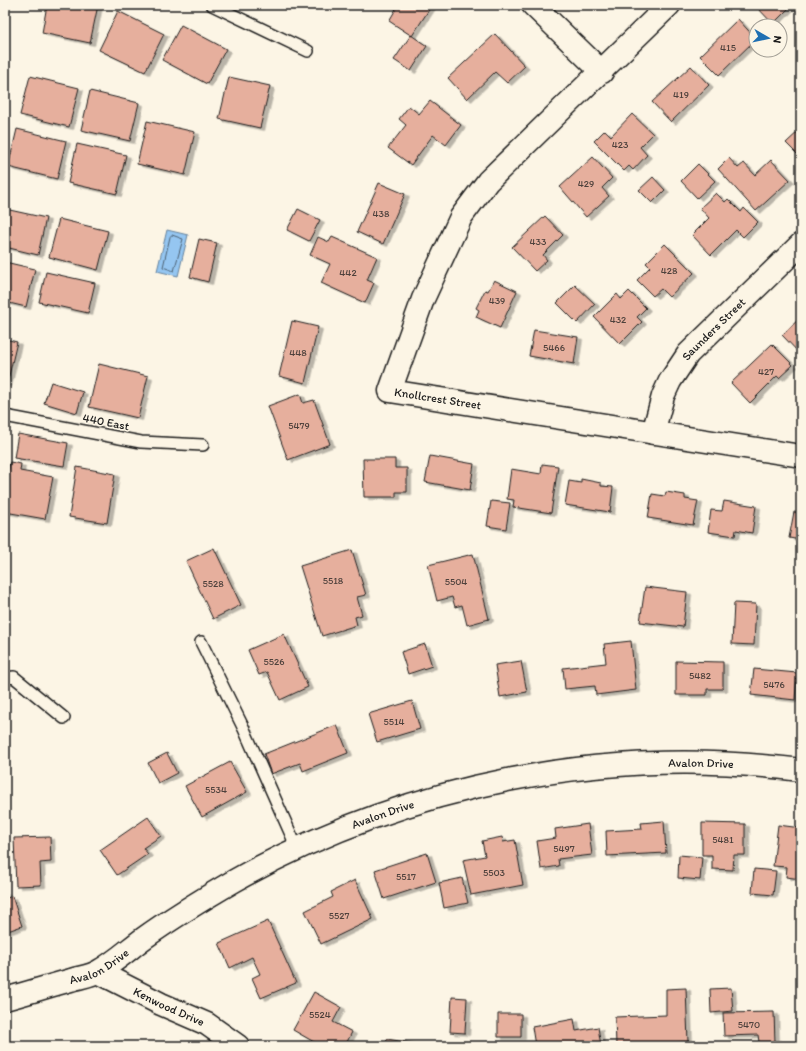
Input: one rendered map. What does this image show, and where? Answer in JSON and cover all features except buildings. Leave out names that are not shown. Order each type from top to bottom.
[{"type":"street","points":[[532,5],[602,72],[669,5]]},
{"type":"street","name":"Knollcrest Street","points":[[602,72],[488,181],[461,217],[423,299],[390,391],[801,456]]},
{"type":"street","name":"Saunders Street","points":[[653,433],[663,396],[670,381],[688,354],[801,244]]},
{"type":"street","name":"Avalon Drive","points":[[5,999],[98,972],[146,937],[233,882],[297,848],[388,812],[476,786],[557,770],[623,764],[698,762],[767,766],[801,770]]},
{"type":"street","name":"Kenwood Drive","points":[[98,972],[161,1004],[207,1024],[238,1046]]},
{"type":"lane","points":[[212,5],[308,50]]},
{"type":"lane","name":"440 East","points":[[5,416],[141,442],[203,445]]},
{"type":"lane","points":[[201,642],[244,729],[297,848]]},
{"type":"lane","points":[[5,678],[14,677],[64,718]]},
{"type":"water","points":[[167,230],[188,235],[178,276],[157,271]]}]
